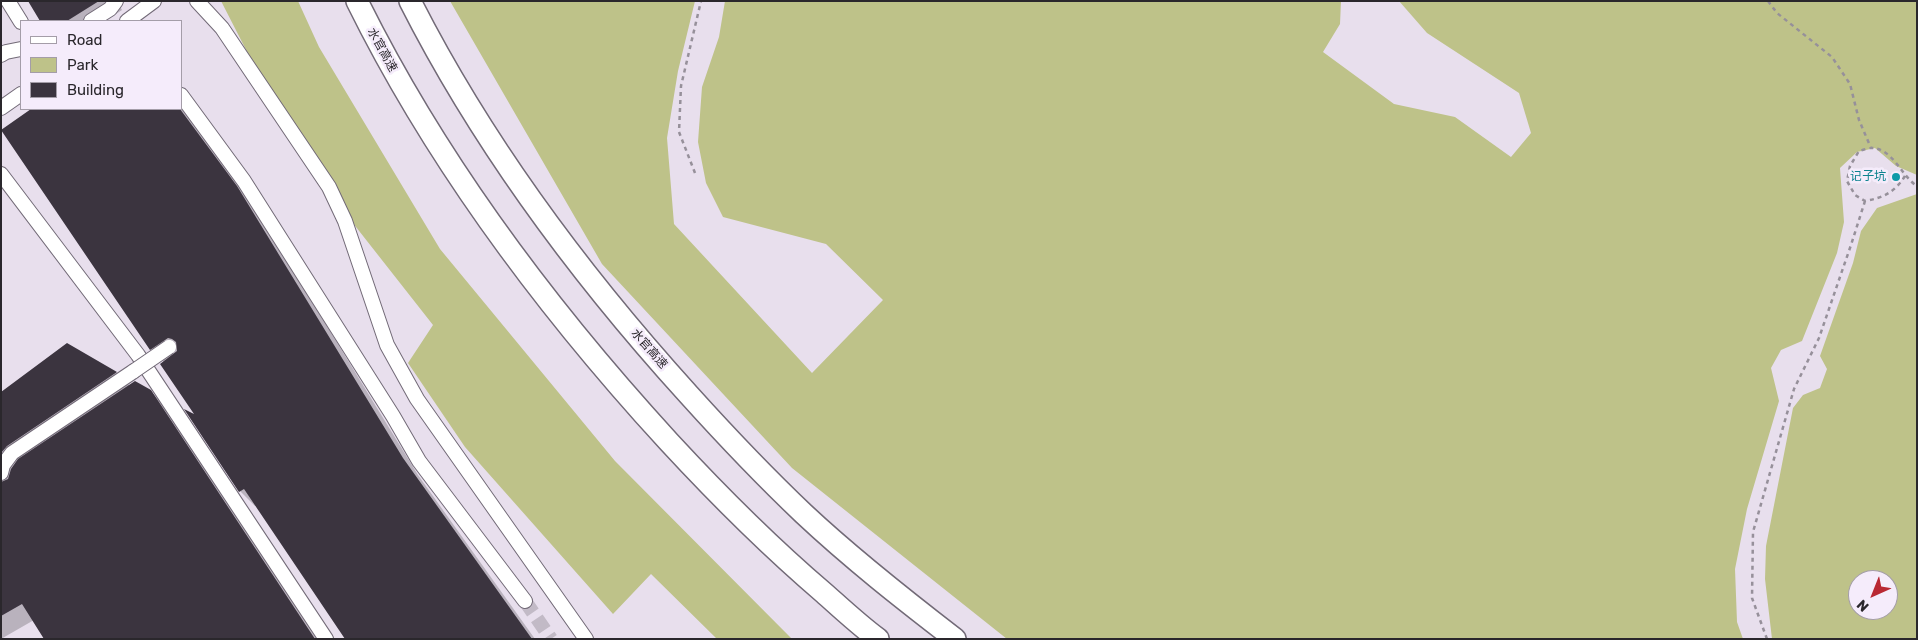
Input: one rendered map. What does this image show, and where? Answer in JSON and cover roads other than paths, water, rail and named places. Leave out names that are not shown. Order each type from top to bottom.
[{"type":"highway","name":"水官高速","points":[[357,1],[372,32],[427,127],[487,217],[556,311],[617,384],[701,476],[774,549],[878,639]]},
{"type":"highway","name":"水官高速","points":[[410,1],[466,101],[525,191],[588,277],[652,354],[728,438],[804,514],[896,593],[955,639]]},
{"type":"lane","points":[[8,1],[20,20]]},
{"type":"lane","points":[[93,20],[110,9],[116,1]]},
{"type":"lane","points":[[128,20],[154,1]]},
{"type":"lane","points":[[197,1],[222,28],[329,186],[345,221],[387,345],[417,399],[586,639]]},
{"type":"lane","points":[[1,55],[20,49]]},
{"type":"lane","points":[[1,108],[20,95]]},
{"type":"lane","points":[[182,96],[244,182],[419,460],[525,601]]},
{"type":"lane","points":[[1,174],[138,355],[326,639]]},
{"type":"lane","points":[[1,473],[3,465],[12,452],[173,344]]},
{"type":"tunnel","points":[[525,601],[551,639]]},
{"type":"place","name":"记子坑","points":[[1896,177]]}]
